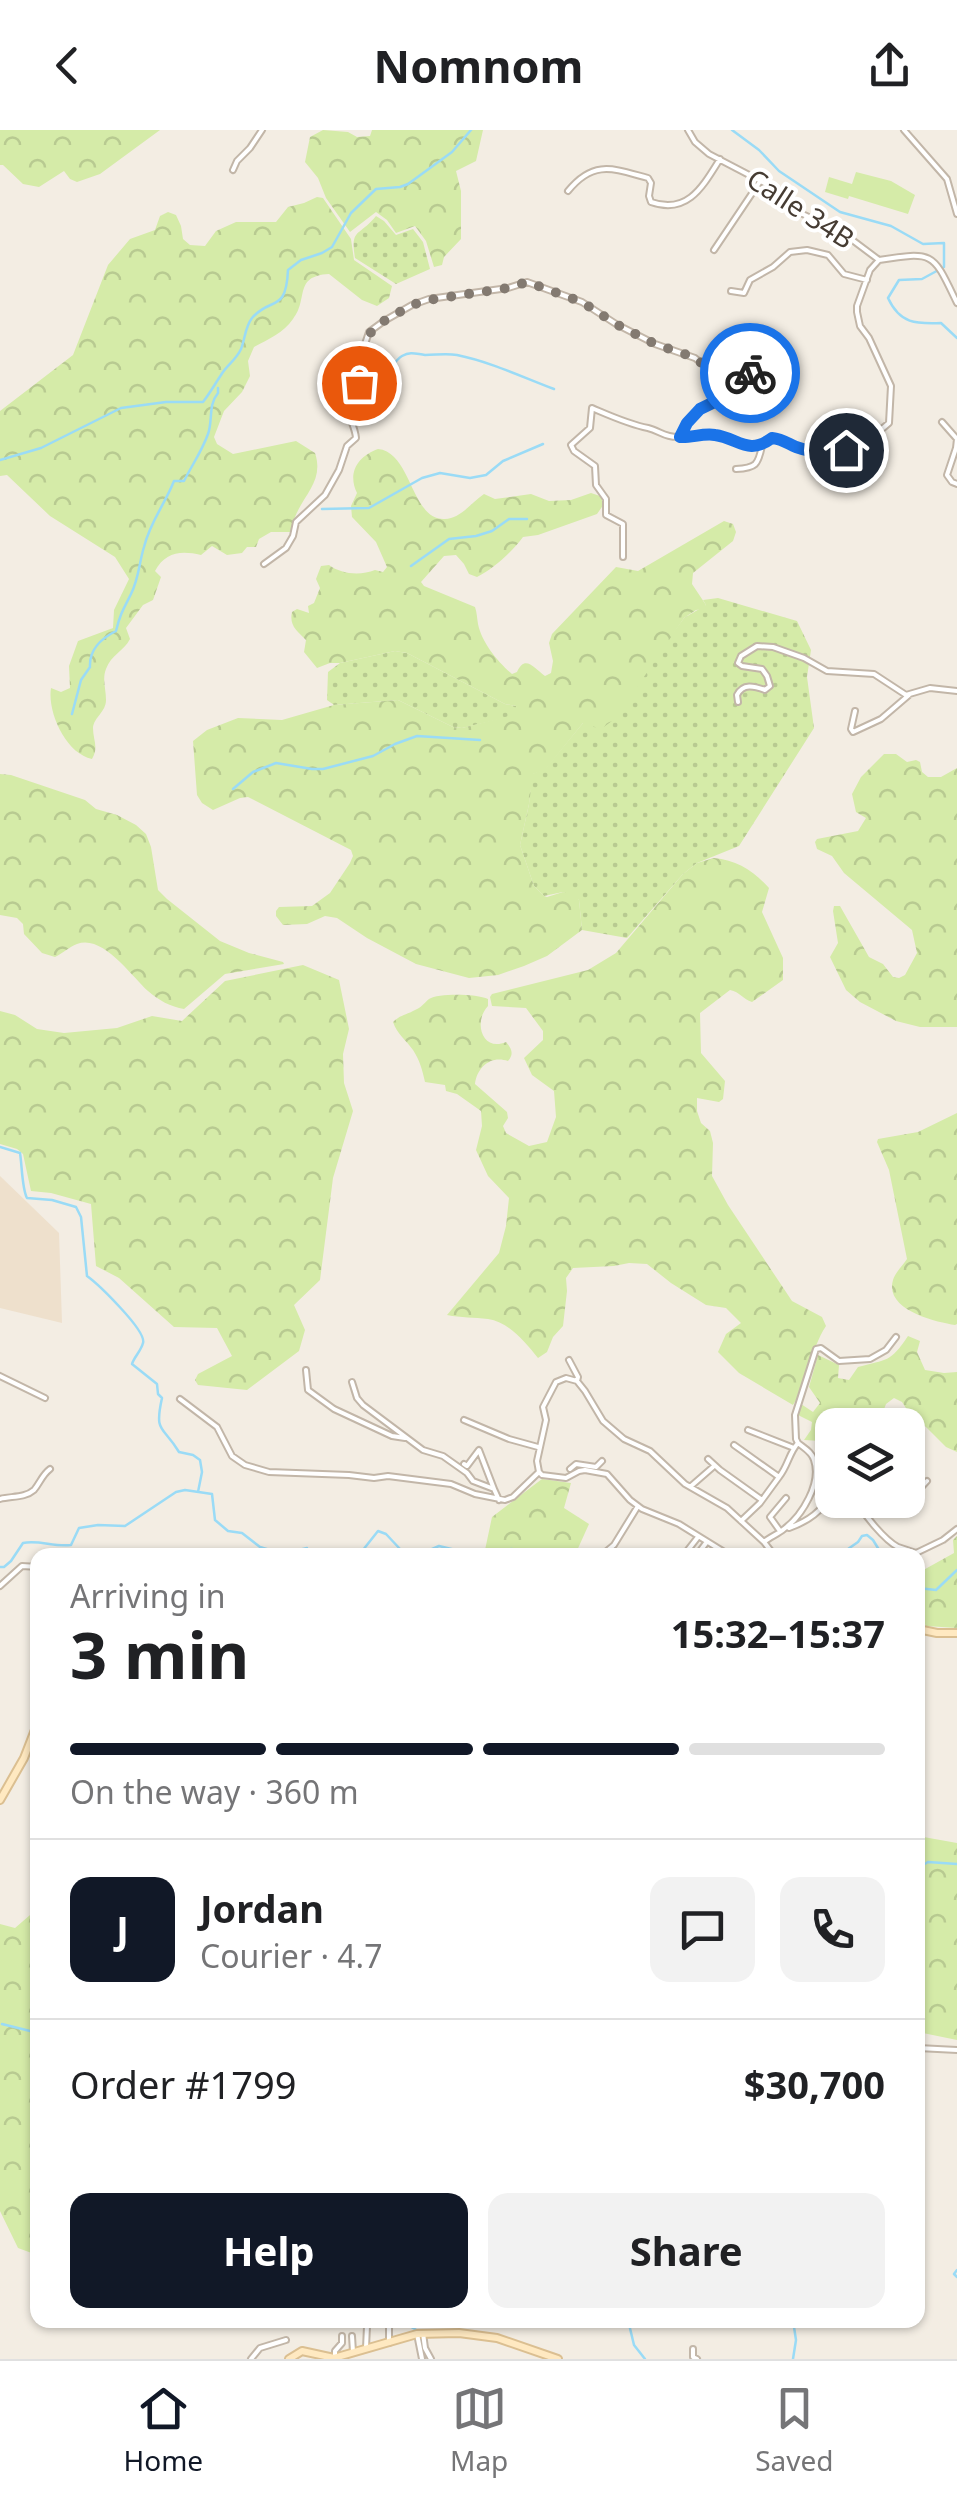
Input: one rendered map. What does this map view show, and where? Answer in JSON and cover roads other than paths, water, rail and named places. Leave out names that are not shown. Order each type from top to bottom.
[{"type":"street","points":[[233,170],[262,130]]},
{"type":"street","name":"Calle 34B","points":[[688,130],[709,154],[778,190],[794,210],[844,233],[879,260],[916,254],[929,257],[957,303]]},
{"type":"street","points":[[904,130],[947,179],[957,214]]},
{"type":"street","points":[[568,190],[581,177],[612,168],[648,178],[651,202],[671,206],[701,190],[720,159]]},
{"type":"street","points":[[714,250],[761,180]]},
{"type":"street","points":[[731,292],[744,293],[750,280],[796,250],[825,254],[833,258],[844,274],[866,280]]},
{"type":"street","points":[[736,469],[758,463],[762,446],[772,438],[824,453],[846,450],[890,423],[891,386],[860,326],[857,312],[870,270],[879,260]]},
{"type":"street","points":[[264,564],[286,548],[294,536],[296,522],[325,495],[347,446],[356,438],[346,392],[339,380],[359,383],[362,353],[370,332],[398,313],[428,300],[527,282],[582,302],[655,344],[696,358],[710,371],[726,377],[748,367],[752,371],[739,390],[700,409],[680,437]]},
{"type":"street","points":[[623,557],[623,524],[606,515],[606,498],[596,484],[595,466],[571,445],[590,428],[592,408],[669,438],[714,434],[747,446],[762,446]]},
{"type":"street","points":[[942,422],[957,439],[947,475],[957,484]]},
{"type":"street","points":[[738,702],[737,695],[742,689],[752,686],[765,690],[770,686],[762,668],[738,663],[741,656],[757,646],[773,647],[830,672],[874,674],[909,695]]},
{"type":"street","points":[[856,712],[853,732],[881,719],[909,695],[930,688],[957,691]]},
{"type":"street","points":[[742,1521],[786,1469],[796,1445],[796,1415],[816,1349],[838,1360],[864,1360],[886,1350],[896,1338]]},
{"type":"street","points":[[570,1360],[578,1376],[576,1381]]},
{"type":"street","points":[[306,1370],[308,1390],[334,1410],[405,1438]]},
{"type":"street","points":[[0,1376],[44,1398]]},
{"type":"street","points":[[540,1472],[538,1447],[546,1420],[543,1407],[554,1384],[566,1378],[576,1381],[603,1421],[624,1439],[650,1452],[690,1487],[727,1508],[769,1548]]},
{"type":"street","points":[[352,1382],[363,1405],[405,1438],[423,1450],[443,1456],[474,1481],[494,1489]]},
{"type":"street","points":[[180,1399],[217,1427],[232,1456],[269,1472],[388,1476],[451,1484],[499,1500],[509,1499],[540,1472]]},
{"type":"street","points":[[464,1420],[538,1447]]},
{"type":"street","points":[[748,1430],[796,1445],[815,1460],[812,1490],[804,1507],[764,1542]]},
{"type":"street","points":[[734,1446],[779,1477]]},
{"type":"street","points":[[464,1464],[479,1450],[499,1500]]},
{"type":"street","points":[[708,1458],[762,1500]]},
{"type":"street","points":[[570,1469],[576,1464],[596,1467],[602,1461]]},
{"type":"street","points":[[690,1487],[714,1466]]},
{"type":"street","points":[[0,1500],[34,1490],[50,1469]]},
{"type":"street","points":[[540,1472],[566,1478],[579,1471],[600,1472],[638,1506],[680,1524],[716,1548]]},
{"type":"street","points":[[782,1530],[770,1517],[786,1498]]},
{"type":"street","points":[[610,1548],[638,1506]]},
{"type":"street","points":[[782,1530],[815,1514]]},
{"type":"street","points":[[868,1518],[900,1548]]},
{"type":"street","points":[[925,1549],[957,1528]]},
{"type":"street","points":[[689,1548],[698,1536]]},
{"type":"street","points":[[702,1548],[707,1542]]},
{"type":"street","points":[[0,1586],[22,1566],[30,1566]]},
{"type":"street","points":[[925,1631],[957,1633]]},
{"type":"street","points":[[0,1800],[30,1743]]},
{"type":"street","points":[[925,2048],[957,2050]]},
{"type":"street","points":[[366,2328],[366,2348]]},
{"type":"street","points":[[389,2328],[389,2343]]},
{"type":"street","points":[[289,2359],[302,2350],[336,2358],[420,2334],[459,2333],[496,2338],[558,2359]]},
{"type":"street","points":[[420,2334],[422,2359]]},
{"type":"street","points":[[420,2334],[431,2359]]},
{"type":"street","points":[[336,2358],[334,2351],[342,2343],[342,2336]]},
{"type":"street","points":[[352,2336],[353,2352]]},
{"type":"street","points":[[251,2359],[260,2348],[286,2340]]},
{"type":"street","points":[[693,2348],[693,2357],[697,2359]]},
{"type":"waterway","points":[[0,460],[41,448],[121,408],[203,402],[239,353],[252,318],[281,299],[288,270],[332,247],[351,213],[376,189],[408,184],[452,152],[471,130]]},
{"type":"waterway","points":[[732,130],[779,171],[840,212],[891,226],[923,244],[944,243],[944,267],[922,279],[899,280],[888,298],[903,318],[941,323],[957,338]]},
{"type":"waterway","points":[[358,411],[393,365],[411,353],[470,358],[554,389]]},
{"type":"waterway","points":[[72,714],[94,650],[116,631],[154,521],[174,481],[184,481],[206,440],[218,388]]},
{"type":"waterway","points":[[322,509],[369,508],[422,478],[440,473],[470,478],[486,475],[503,461],[543,444]]},
{"type":"waterway","points":[[411,566],[449,539],[492,531],[509,519],[527,519]]},
{"type":"waterway","points":[[233,789],[253,772],[276,763],[323,769],[373,756],[417,736],[480,740]]},
{"type":"waterway","points":[[0,1147],[20,1153],[27,1198],[76,1207],[81,1217],[87,1276],[121,1308],[142,1337],[142,1346],[132,1364],[157,1384],[162,1398],[162,1428],[179,1452],[200,1460],[198,1492]]},
{"type":"waterway","points":[[0,1567],[11,1561],[23,1543],[71,1545],[79,1528],[125,1526],[185,1490],[212,1494],[215,1520],[263,1548]]},
{"type":"waterway","points":[[365,1548],[378,1531],[399,1548]]},
{"type":"waterway","points":[[849,1548],[867,1535],[878,1548]]},
{"type":"waterway","points":[[434,1548],[447,1548]]},
{"type":"waterway","points":[[925,1589],[936,1590],[957,1570]]},
{"type":"waterway","points":[[925,1864],[957,1864]]},
{"type":"waterway","points":[[2,2024],[30,2031]]},
{"type":"waterway","points":[[957,2270],[957,2277]]},
{"type":"waterway","points":[[413,2328],[418,2331]]},
{"type":"waterway","points":[[630,2328],[634,2345],[645,2359]]},
{"type":"waterway","points":[[793,2359],[794,2328]]}]
